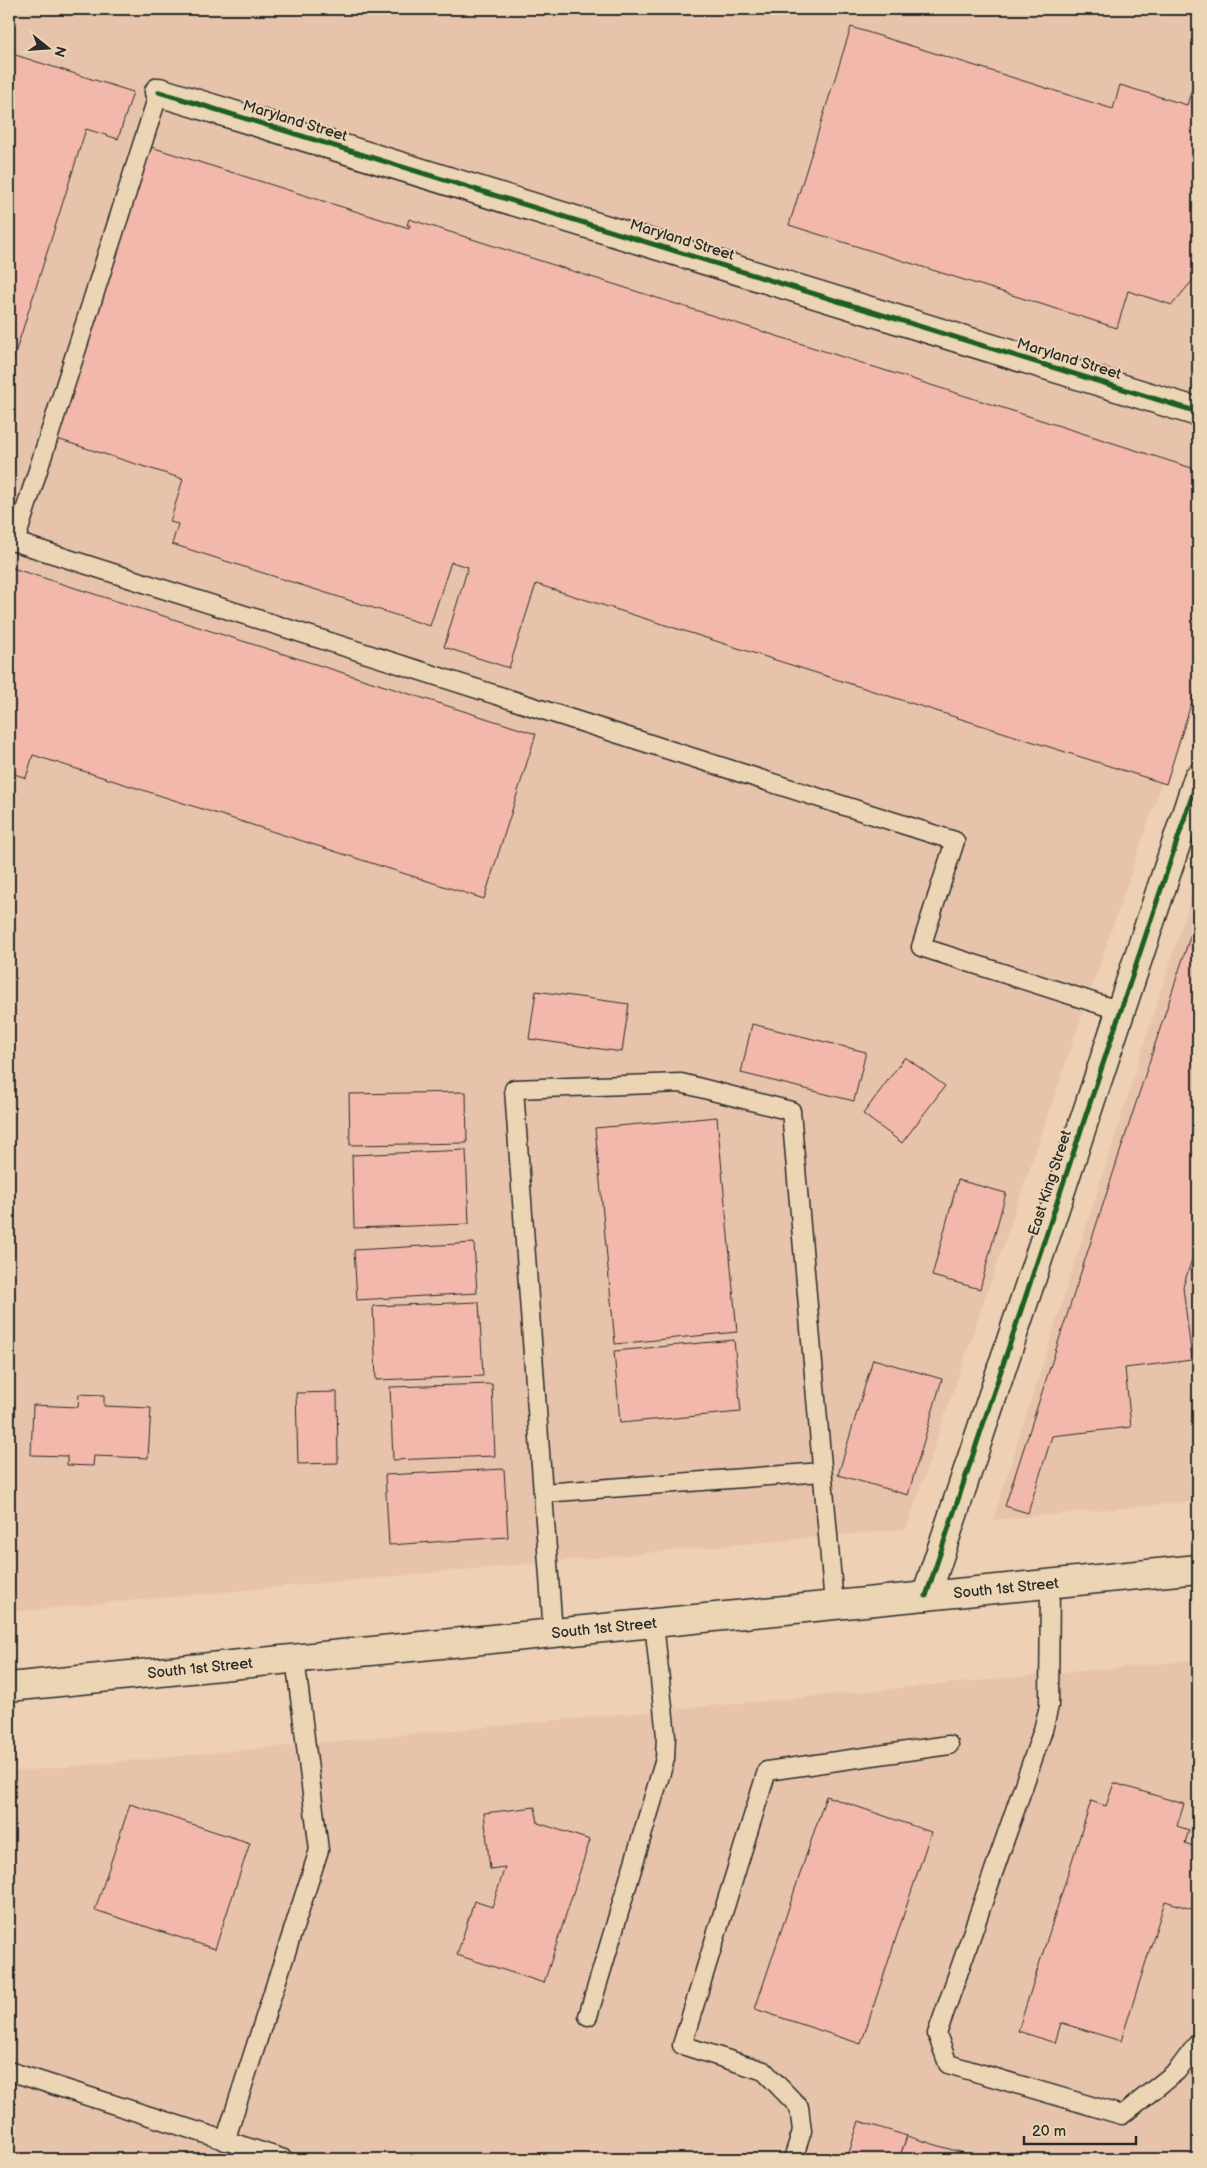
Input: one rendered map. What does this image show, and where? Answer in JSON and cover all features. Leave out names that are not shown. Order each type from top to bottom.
[{"type":"street","name":"Maryland Street","points":[[159,92],[1198,412]]},
{"type":"street","name":"East King Street","points":[[926,1596],[1198,778]]},
{"type":"street","name":"South 1st Street","points":[[9,1687],[1198,1569]]},
{"type":"lane","points":[[159,92],[12,541],[955,841],[921,947],[1121,1011]]},
{"type":"lane","points":[[553,1633],[514,1089],[680,1083],[791,1111],[834,1604]]},
{"type":"lane","points":[[543,1494],[822,1472]]},
{"type":"lane","points":[[1050,1583],[1049,1706],[1040,1739],[937,2034],[948,2064],[1122,2115],[1177,2071],[1198,2043]]},
{"type":"lane","points":[[588,2016],[665,1759],[666,1736],[654,1623]]},
{"type":"lane","points":[[225,2140],[319,1850],[295,1658]]},
{"type":"lane","points":[[793,2159],[802,2131],[799,2107],[764,2071],[682,2045],[767,1771],[950,1745]]},
{"type":"lane","points":[[9,2071],[284,2159]]},
{"type":"shaded area","points":[[9,9],[179,9],[179,11],[1198,9],[1198,677],[906,1529],[9,1612]]},
{"type":"shaded area","points":[[1198,875],[1198,1501],[993,1520]]},
{"type":"shaded area","points":[[1198,1660],[1198,2159],[9,2159],[9,1772]]},
{"type":"building","points":[[851,27],[1113,109],[1120,85],[1187,105],[1198,69],[1198,274],[1172,305],[1128,291],[1117,328],[789,225]]},
{"type":"building","points":[[9,53],[133,92],[118,139],[86,129],[9,373]]},
{"type":"building","points":[[151,147],[409,228],[410,225],[407,225],[409,219],[1198,470],[1198,682],[1166,784],[536,584],[509,668],[444,647],[468,567],[451,562],[430,626],[172,544],[178,524],[170,522],[183,479],[57,439]]},
{"type":"building","points":[[9,567],[536,734],[484,899],[33,755],[26,778],[9,772]]},
{"type":"building","points":[[1198,912],[1198,1241],[1183,1287],[1192,1360],[1125,1368],[1131,1427],[1052,1436],[1028,1513],[1005,1506]]},
{"type":"building","points":[[536,991],[629,1004],[622,1052],[529,1039]]},
{"type":"building","points":[[752,1024],[866,1052],[854,1101],[741,1073]]},
{"type":"building","points":[[905,1057],[945,1086],[902,1143],[863,1114]]},
{"type":"building","points":[[466,1092],[467,1143],[350,1145],[349,1094]]},
{"type":"building","points":[[717,1117],[737,1332],[615,1344],[595,1128]]},
{"type":"building","points":[[466,1150],[469,1224],[354,1228],[352,1155]]},
{"type":"building","points":[[958,1180],[1006,1193],[980,1289],[932,1276]]},
{"type":"building","points":[[474,1243],[477,1293],[357,1300],[354,1250]]},
{"type":"building","points":[[479,1302],[483,1376],[376,1380],[373,1306]]},
{"type":"building","points":[[734,1340],[741,1412],[620,1423],[614,1351]]},
{"type":"building","points":[[873,1359],[942,1379],[908,1495],[838,1475]]},
{"type":"building","points":[[492,1384],[495,1456],[393,1460],[390,1387]]},
{"type":"building","points":[[337,1392],[338,1463],[298,1464],[296,1393]]},
{"type":"building","points":[[79,1394],[104,1395],[104,1406],[151,1408],[148,1458],[94,1456],[93,1466],[67,1465],[67,1456],[31,1455],[33,1405],[78,1407]]},
{"type":"building","points":[[504,1469],[508,1537],[389,1545],[385,1475]]},
{"type":"building","points":[[1114,1783],[1184,1804],[1177,1826],[1189,1830],[1185,1843],[1198,1848],[1198,1911],[1165,1901],[1121,2041],[1061,2023],[1055,2043],[1018,2031],[1091,1801],[1106,1806]]},
{"type":"building","points":[[826,1796],[931,1832],[861,2044],[755,2009]]},
{"type":"building","points":[[130,1804],[250,1843],[215,1949],[95,1910]]},
{"type":"building","points":[[535,1807],[538,1823],[590,1840],[544,1983],[457,1955],[474,1901],[492,1907],[505,1867],[490,1869],[484,1813]]},
{"type":"building","points":[[859,2121],[907,2136],[899,2159],[847,2159]]},
{"type":"building","points":[[907,2136],[982,2159],[899,2159]]},
{"type":"cycle path","points":[[159,92],[1198,412]]},
{"type":"cycle path","points":[[926,1596],[1198,778]]}]
